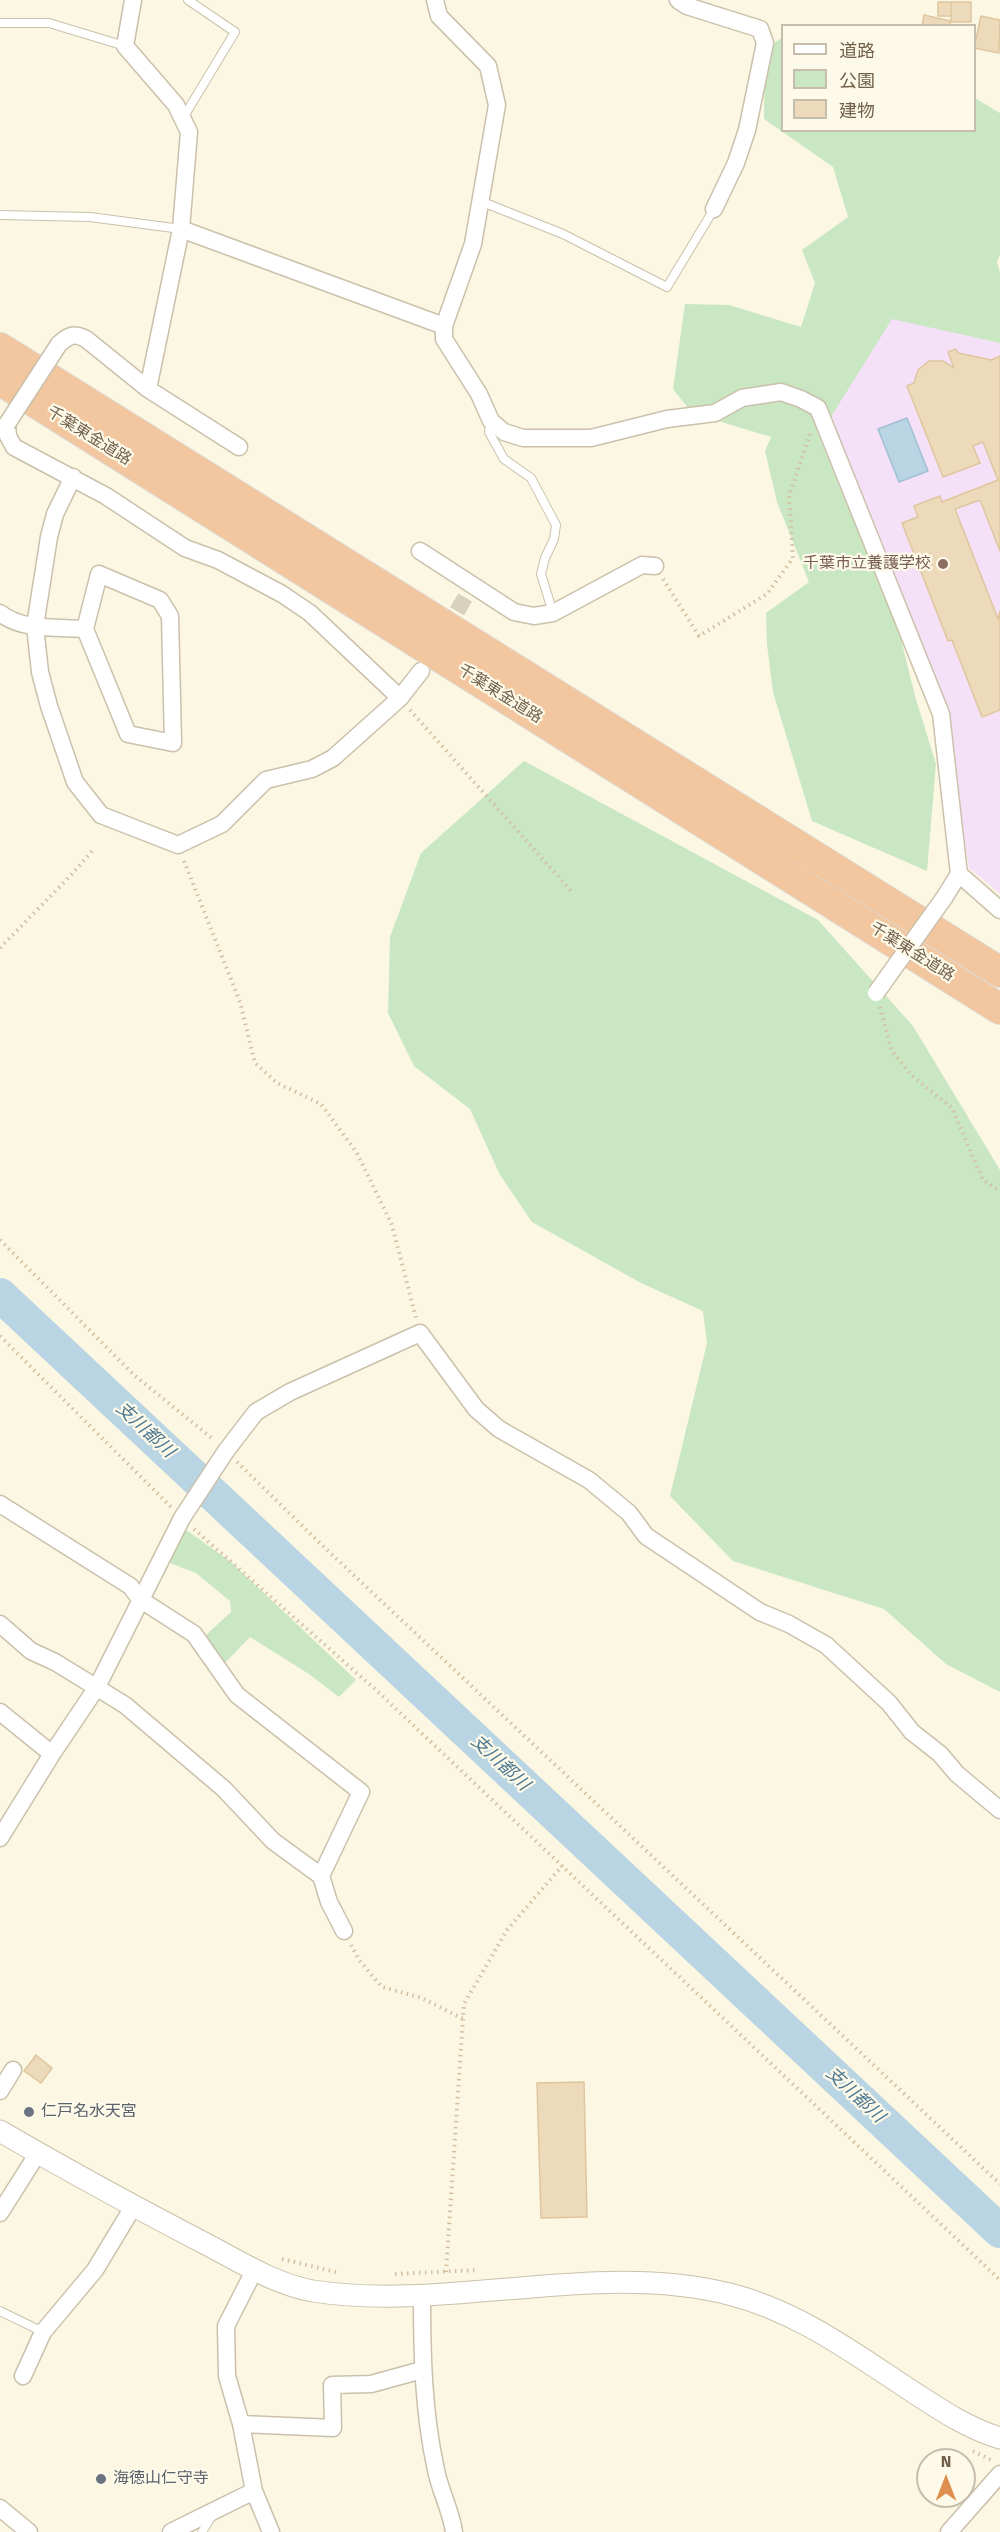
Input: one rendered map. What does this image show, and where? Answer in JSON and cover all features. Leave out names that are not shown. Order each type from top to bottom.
[{"type":"highway","name":"千葉東金道路","points":[[0,348],[1000,972]]},
{"type":"highway","name":"千葉東金道路","points":[[0,380],[1000,1009]]},
{"type":"street","points":[[134,0],[125,46],[176,105],[189,132],[181,229],[148,389]]},
{"type":"street","points":[[435,0],[439,16],[488,66],[497,105],[473,244],[444,326],[444,339],[479,394],[491,421],[504,432],[523,438],[591,438],[667,419],[715,413],[742,398],[781,392],[818,408],[941,714],[959,874],[876,993]]},
{"type":"street","points":[[678,0],[687,6],[760,29],[765,43],[747,130],[736,163],[714,209]]},
{"type":"street","points":[[181,229],[444,326]]},
{"type":"street","points":[[239,447],[148,389],[86,339],[76,334],[67,337],[59,344],[7,424],[8,436],[14,447],[73,477],[185,548],[218,560],[282,594],[310,613],[400,699]]},
{"type":"street","points":[[73,477],[55,514],[49,537],[35,626],[40,672],[75,782],[101,815],[178,845],[222,824],[266,780],[312,769],[333,758],[400,699],[421,671]]},
{"type":"street","points":[[420,551],[514,612],[534,616],[553,613],[642,565],[655,566]]},
{"type":"street","points":[[99,574],[160,600],[170,616],[173,743],[128,734],[85,629],[99,574]]},
{"type":"street","points":[[0,613],[8,620],[35,626],[85,629]]},
{"type":"street","points":[[959,874],[1000,910]]},
{"type":"street","points":[[0,1838],[97,1687],[182,1518],[226,1451],[256,1412],[273,1401],[420,1333],[476,1409],[499,1428],[589,1480],[629,1513],[646,1536],[760,1612],[789,1624],[826,1645],[889,1703],[912,1732],[940,1754],[957,1774],[1000,1810]]},
{"type":"street","points":[[0,1504],[130,1586],[141,1600],[194,1634],[237,1695],[361,1792],[321,1876]]},
{"type":"street","points":[[0,1624],[31,1651],[125,1705],[224,1789],[273,1841],[321,1876],[328,1902],[344,1931]]},
{"type":"street","points":[[0,1712],[52,1754]]},
{"type":"street","points":[[0,2091],[13,2070]]},
{"type":"street","points":[[0,2131],[133,2207],[282,2283],[310,2290],[345,2294],[422,2294],[627,2283],[664,2284],[727,2293],[784,2312],[813,2327],[952,2417],[1000,2438]]},
{"type":"street","points":[[0,2213],[38,2153]]},
{"type":"street","points":[[23,2376],[43,2331],[95,2270],[133,2207]]},
{"type":"street","points":[[255,2269],[226,2326],[227,2376],[241,2424],[254,2491],[271,2532]]},
{"type":"street","points":[[422,2294],[422,2370],[427,2424],[436,2472],[453,2522],[454,2532]]},
{"type":"street","points":[[241,2424],[333,2428],[332,2385],[371,2384],[422,2370]]},
{"type":"street","points":[[949,2532],[1000,2474]]},
{"type":"street","points":[[171,2532],[254,2491]]},
{"type":"street","points":[[0,2508],[29,2532]]},
{"type":"lane","points":[[183,118],[235,32],[188,0]]},
{"type":"lane","points":[[0,23],[49,23],[125,46]]},
{"type":"lane","points":[[480,201],[563,234],[667,287],[714,209]]},
{"type":"lane","points":[[0,215],[90,217],[181,229]]},
{"type":"lane","points":[[491,421],[489,432],[504,459],[531,478],[556,525],[554,539],[545,558],[541,574],[553,613]]},
{"type":"lane","points":[[0,2311],[43,2331]]},
{"type":"lane","points":[[202,2532],[215,2511]]},
{"type":"path","points":[[655,566],[699,636],[767,594],[793,558],[789,496],[818,408]]},
{"type":"path","points":[[400,699],[572,892]]},
{"type":"path","points":[[178,845],[240,1002],[255,1063],[278,1083],[321,1104],[357,1153],[392,1225],[420,1333]]},
{"type":"path","points":[[0,948],[73,873],[92,850]]},
{"type":"path","points":[[876,993],[892,1051],[911,1075],[952,1108],[983,1180],[1000,1191]]},
{"type":"path","points":[[0,1240],[134,1375],[226,1451],[317,1541],[1000,2184]]},
{"type":"path","points":[[0,1336],[182,1518],[376,1691],[1000,2280]]},
{"type":"path","points":[[444,2293],[464,2004],[507,1930],[562,1866]]},
{"type":"path","points":[[344,1931],[359,1960],[382,1987],[422,1998],[463,2019]]},
{"type":"path","points":[[976,2452],[1000,2463]]},
{"type":"shaded area","name":"千葉市立養護学校","points":[[891,318],[1000,343],[1000,894],[969,868],[944,710],[829,418]]},
{"type":"green space","points":[[781,39],[781,131],[764,119],[765,48]]},
{"type":"green space","points":[[976,99],[1000,113],[1000,254],[997,262],[1000,273],[1000,343],[892,319],[819,436],[899,631],[915,696],[936,764],[927,871],[812,821],[773,692],[767,644],[766,613],[809,582],[777,502],[765,451],[771,437],[692,413],[673,389],[685,304],[729,305],[801,327],[815,283],[802,250],[848,217],[833,167],[783,132],[976,132]]},
{"type":"green space","points":[[524,761],[818,920],[913,1026],[1000,1170],[1000,1692],[946,1664],[884,1609],[733,1561],[670,1496],[707,1343],[703,1311],[641,1283],[532,1222],[500,1175],[470,1109],[414,1066],[388,1013],[390,937],[421,853]]},
{"type":"green space","points":[[185,1529],[231,1562],[356,1680],[339,1697],[309,1674],[250,1637],[223,1665],[206,1635],[231,1612],[230,1601],[196,1573],[167,1562]]},
{"type":"water","points":[[907,418],[928,471],[899,482],[878,429]]},
{"type":"building","points":[[938,2],[951,2],[951,16],[938,16]]},
{"type":"building","points":[[951,2],[971,2],[971,22],[951,22]]},
{"type":"building","points":[[924,15],[950,21],[950,24],[922,24]]},
{"type":"building","points":[[981,16],[1000,20],[999,53],[976,48]]},
{"type":"building","points":[[956,349],[958,353],[991,360],[1000,356],[1000,551],[980,500],[955,509],[998,619],[1000,611],[1000,710],[982,717],[952,640],[948,641],[902,523],[918,517],[914,506],[940,496],[942,502],[998,480],[983,442],[973,446],[980,463],[943,477],[907,386],[914,383],[918,370],[929,361],[943,361],[954,368],[948,352]]},
{"type":"building","points":[[36,2055],[52,2068],[41,2083],[24,2071]]},
{"type":"building","points":[[584,2082],[587,2217],[541,2218],[537,2083]]},
{"type":"waterway","name":"支川都川","points":[[0,1295],[1000,2231]]},
{"type":"tunnel","points":[[445,632],[473,584]]},
{"type":"place","name":"千葉市立養護学校","points":[[943,564]]},
{"type":"place","name":"仁戸名水天宮","points":[[29,2112]]},
{"type":"place","name":"海徳山仁守寺","points":[[101,2479]]}]
